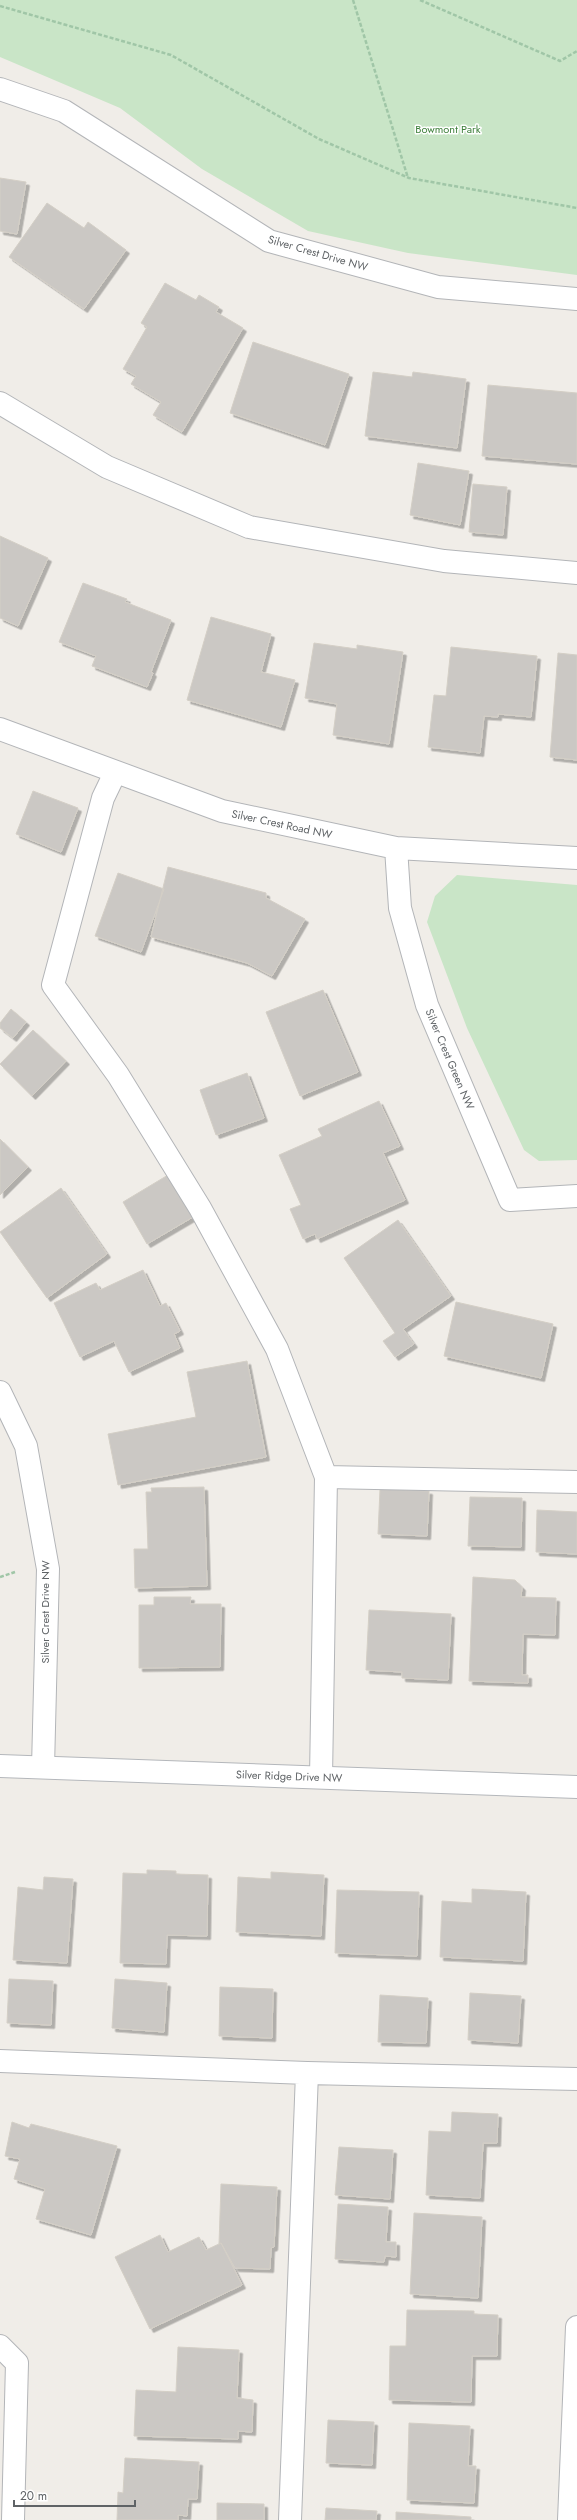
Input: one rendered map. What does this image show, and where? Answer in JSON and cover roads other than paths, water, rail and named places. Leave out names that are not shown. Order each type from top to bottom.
[{"type":"street","name":"Silver Crest Drive NW","points":[[0,89],[64,111],[269,241],[438,287],[577,299]]},
{"type":"street","points":[[0,403],[108,467],[249,527],[444,561],[577,573]]},
{"type":"street","name":"Silver Crest Road NW","points":[[0,729],[115,773],[222,811],[396,848],[577,858]]},
{"type":"street","points":[[115,773],[103,798],[53,985],[118,1075],[200,1208],[277,1349],[326,1477],[321,1777]]},
{"type":"street","name":"Silver Crest Green NW","points":[[396,848],[400,908],[427,1005],[510,1200],[577,1196]]},
{"type":"street","name":"Silver Crest Drive NW","points":[[0,1392],[26,1446],[48,1569],[43,1767]]},
{"type":"street","points":[[326,1477],[577,1482]]},
{"type":"street","name":"Silver Ridge Drive NW","points":[[0,1766],[577,1787]]},
{"type":"street","points":[[0,2061],[307,2073],[577,2079]]},
{"type":"street","points":[[290,2520],[307,2073]]},
{"type":"street","points":[[569,2520],[577,2327]]},
{"type":"street","points":[[0,2346],[17,2363],[13,2520]]},
{"type":"park label","name":"Bowmont Park","points":[[448,129]]}]
